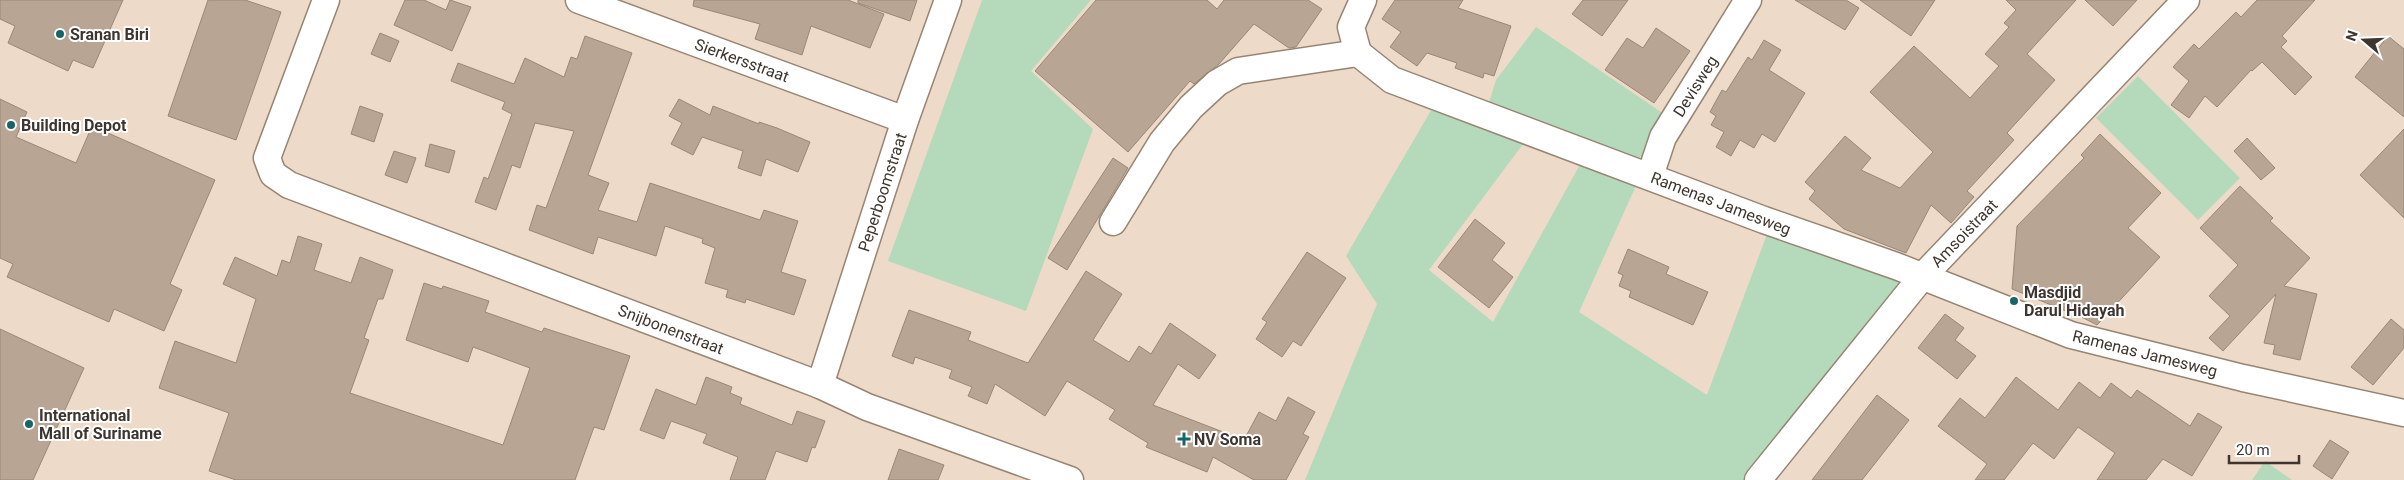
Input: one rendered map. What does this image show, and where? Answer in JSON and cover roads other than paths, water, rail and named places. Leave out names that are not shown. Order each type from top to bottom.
[{"type":"street","name":"Snijbonenstraat","points":[[326,0],[267,158],[273,174],[288,185],[820,385],[867,407],[1070,480]]},
{"type":"street","name":"Sierkersstraat","points":[[579,0],[905,120]]},
{"type":"street","name":"Peperboomstraat","points":[[820,385],[905,120],[948,0]]},
{"type":"street","points":[[1113,222],[1162,142],[1191,107],[1217,83],[1238,71],[1358,52],[1351,27],[1363,0]]},
{"type":"street","name":"Devisweg","points":[[1650,176],[1663,137],[1748,0]]},
{"type":"street","name":"Amsoistraat","points":[[1758,480],[1921,278],[2186,0]]},
{"type":"street","name":"Ramenas Jamesweg","points":[[1358,52],[1392,80],[1764,220],[1896,266],[1921,278],[2071,335],[2243,378],[2404,413]]},
{"type":"place","name":"Sranan Biri","points":[[60,34]]},
{"type":"place","name":"Building Depot","points":[[11,125]]},
{"type":"place","name":"Masdjid Darul Hidayah","points":[[2014,301]]},
{"type":"place","name":"International Mall of Suriname","points":[[29,424]]},
{"type":"place","name":"NV Soma","points":[[1184,439]]}]
